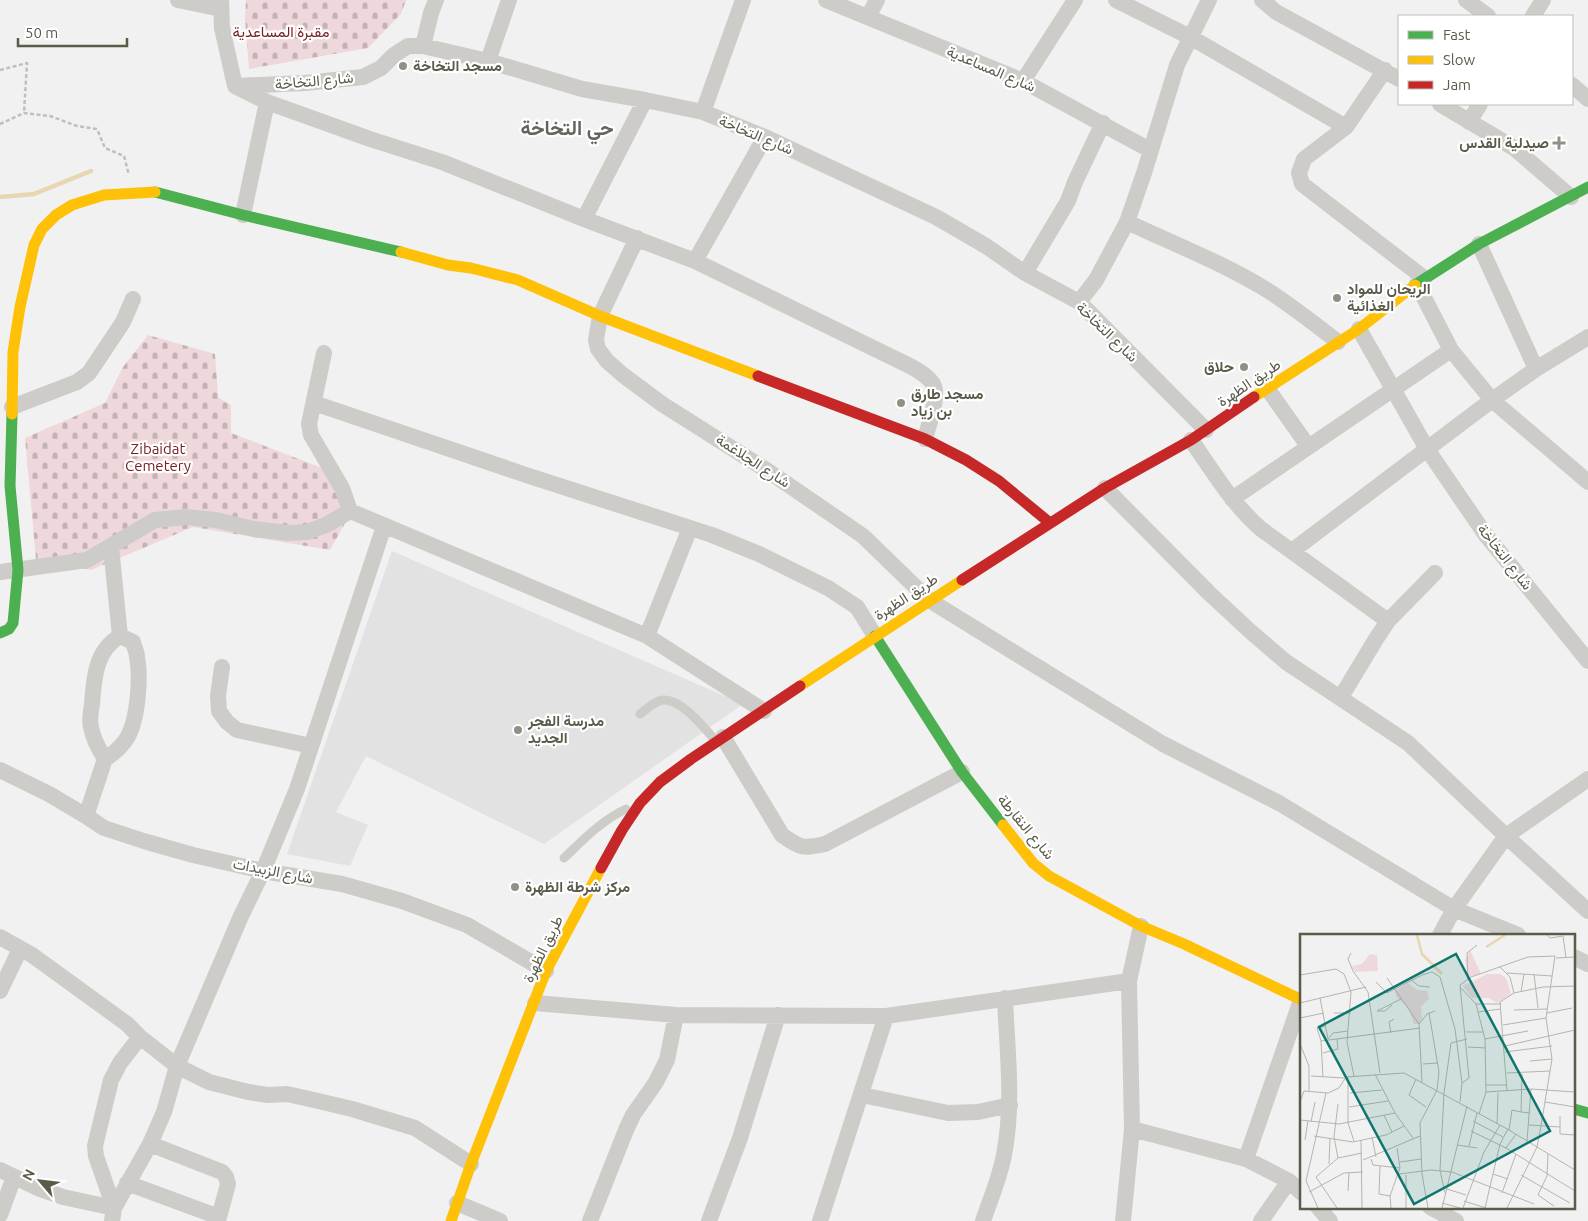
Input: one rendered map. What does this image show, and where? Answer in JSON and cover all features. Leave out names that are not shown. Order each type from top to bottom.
[{"type":"main road","name":"طريق الظهرة","points":[[451,1221],[546,970],[622,830],[640,804],[660,782],[691,758],[874,636],[1050,522],[1105,488],[1191,440],[1359,329],[1420,281],[1479,244],[1588,187]]},
{"type":"main road","points":[[0,633],[9,629],[16,613],[18,570],[10,486],[13,352],[20,307],[34,245],[42,229],[56,215],[72,205],[104,195],[156,192],[243,215],[379,246],[448,265],[471,268],[518,280],[600,316],[925,439],[966,460],[999,482],[1050,522]]},
{"type":"main road","name":"شارع النقارطة","points":[[874,636],[962,772],[1032,863],[1049,876],[1141,926],[1184,944],[1300,999]]},
{"type":"street","points":[[178,0],[221,5],[222,28],[235,86],[267,102],[370,139],[442,162],[695,261],[912,367],[927,377],[935,386],[935,402],[925,439]]},
{"type":"street","points":[[423,46],[436,0]]},
{"type":"street","points":[[488,61],[509,0]]},
{"type":"street","points":[[703,112],[743,0]]},
{"type":"street","name":"شارع المساعدية","points":[[826,0],[1023,81],[1150,150]]},
{"type":"street","points":[[868,17],[876,0]]},
{"type":"street","points":[[1023,81],[1075,0]]},
{"type":"street","points":[[1116,0],[1190,37],[1346,127]]},
{"type":"street","points":[[1079,302],[1096,280],[1127,222],[1177,65],[1208,0]]},
{"type":"street","points":[[1262,0],[1276,12],[1398,78]]},
{"type":"street","points":[[1466,0],[1487,15]]},
{"type":"street","points":[[1534,15],[1543,0]]},
{"type":"street","name":"شارع التخاخة","points":[[235,86],[339,80],[363,76],[381,68],[394,55],[408,46],[423,46],[488,61],[582,90],[703,112],[765,137],[936,218],[986,246],[1025,273],[1079,302],[1206,430]]},
{"type":"street","points":[[1385,70],[1346,127],[1304,159],[1299,173],[1302,184],[1420,281],[1451,350],[1492,400],[1588,482]]},
{"type":"street","points":[[1573,86],[1588,99]]},
{"type":"street","points":[[584,219],[645,100]]},
{"type":"street","points":[[243,215],[267,102]]},
{"type":"street","points":[[1442,105],[1514,148],[1571,197]]},
{"type":"street","points":[[1469,122],[1479,105]]},
{"type":"street","points":[[1025,273],[1068,202],[1075,182],[1103,123]]},
{"type":"street","points":[[695,261],[765,137]]},
{"type":"street","points":[[1127,222],[1218,264],[1266,290],[1288,304],[1338,342]]},
{"type":"street","name":"شارع الجلاغمة","points":[[637,238],[600,316],[596,340],[598,350],[607,361],[662,404],[771,472],[863,536],[929,600],[1163,744],[1279,803],[1454,910],[1515,934]]},
{"type":"street","points":[[1479,244],[1536,369]]},
{"type":"street","points":[[12,407],[77,382],[89,373],[97,364],[123,322],[133,300]]},
{"type":"street","name":"شارع التخاخة","points":[[1359,329],[1427,449],[1485,534],[1588,661]]},
{"type":"street","points":[[1292,551],[1492,400],[1536,369],[1588,337]]},
{"type":"street","points":[[1232,499],[1451,350]]},
{"type":"street","points":[[324,353],[309,424],[311,435],[342,488],[350,511],[647,636],[764,711]]},
{"type":"street","points":[[1267,388],[1308,446]]},
{"type":"street","points":[[314,403],[526,475],[712,535],[758,554],[828,588],[857,607],[874,636]]},
{"type":"street","points":[[1191,440],[1232,499],[1261,529],[1388,621]]},
{"type":"street","points":[[1105,488],[1209,593],[1251,632],[1286,662],[1408,743],[1588,911]]},
{"type":"street","points":[[0,572],[87,560],[155,520],[186,517],[216,520],[254,529],[288,533],[307,532],[326,525],[350,511]]},
{"type":"street","points":[[113,1214],[127,1183],[150,1144],[164,1112],[177,1066],[297,789],[384,526]]},
{"type":"street","points":[[647,636],[690,528]]},
{"type":"street","points":[[111,547],[120,636]]},
{"type":"street","points":[[1341,698],[1388,621],[1436,573]]},
{"type":"street","points":[[86,816],[105,758],[116,752],[126,740],[132,728],[136,708],[137,656],[133,642],[120,636]]},
{"type":"street","points":[[105,758],[96,745],[90,725],[94,676],[103,652],[110,642],[120,636]]},
{"type":"street","points":[[222,667],[218,696],[219,711],[227,722],[237,730],[311,746]]},
{"type":"street","points":[[720,739],[782,835],[796,845],[809,848],[825,844],[962,772]]},
{"type":"street","name":"شارع الزبيدات","points":[[0,770],[49,794],[104,828],[193,855],[342,884],[402,901],[467,925],[546,970]]},
{"type":"street","points":[[1441,934],[1454,910],[1506,836],[1588,779]]},
{"type":"street","points":[[1123,1221],[1132,1129],[1129,981],[1141,926]]},
{"type":"street","points":[[0,937],[32,955],[126,1024],[177,1066],[209,1082],[268,1095],[287,1094],[314,1100],[415,1128],[471,1164]]},
{"type":"street","points":[[0,991],[20,949]]},
{"type":"street","points":[[1576,958],[1588,964]]},
{"type":"street","points":[[535,1003],[676,1015],[886,1016],[1129,981]]},
{"type":"street","points":[[983,1221],[1004,1158],[1010,1105],[1005,998]]},
{"type":"street","points":[[1246,1159],[1300,1006]]},
{"type":"street","points":[[590,1221],[633,1115],[656,1082],[667,1060],[676,1015]]},
{"type":"street","points":[[709,1221],[740,1138],[778,1015]]},
{"type":"street","points":[[820,1221],[862,1096],[886,1016]]},
{"type":"street","points":[[113,1214],[96,1156],[95,1146],[111,1080],[120,1063],[140,1037]]},
{"type":"street","points":[[862,1096],[948,1113],[978,1112],[1010,1105]]},
{"type":"street","points":[[1132,1129],[1246,1159],[1289,1181],[1300,1190]]},
{"type":"street","points":[[127,1183],[219,1219],[228,1184],[222,1172],[150,1144]]},
{"type":"street","points":[[0,1215],[7,1174],[63,1198],[113,1214]]},
{"type":"street","points":[[1261,1221],[1289,1181]]},
{"type":"street","points":[[457,1203],[500,1221]]},
{"type":"street","points":[[1432,1208],[1456,1221]]},
{"type":"lane","points":[[640,714],[656,702],[670,701],[690,713],[720,739]]},
{"type":"lane","points":[[564,858],[608,819],[640,804]]},
{"type":"path","points":[[0,70],[27,63],[24,113]]},
{"type":"path","points":[[0,124],[24,113],[50,116],[77,126],[97,130],[105,148],[124,156],[129,175],[128,194]]},
{"type":"shaded area","name":"مدرسة الفجر الجديد","points":[[392,551],[743,704],[544,844],[366,756],[336,812],[368,825],[350,866],[287,854]]},
{"type":"green space","name":"مقبرة المساعدية","points":[[246,0],[406,0],[401,14],[368,48],[249,69],[245,18]]},
{"type":"green space","name":"Zibaidat Cemetery","points":[[148,335],[215,354],[218,397],[231,405],[231,433],[322,468],[349,516],[330,550],[193,527],[91,570],[36,559],[25,438],[105,403],[123,367]]},
{"type":"waterway","points":[[0,197],[34,194],[91,171]]},
{"type":"traffic: fast","points":[[1415,285],[1479,244],[1588,187]]},
{"type":"traffic: fast","points":[[155,192],[401,252]]},
{"type":"traffic: fast","points":[[0,633],[9,629],[13,623],[18,570],[10,486],[12,414]]},
{"type":"traffic: fast","points":[[875,636],[962,772],[1003,825]]},
{"type":"traffic: fast","points":[[1576,1110],[1588,1113]]},
{"type":"traffic: slow","points":[[12,414],[13,352],[20,307],[34,245],[42,229],[56,215],[72,205],[104,195],[155,192]]},
{"type":"traffic: slow","points":[[401,252],[448,265],[471,268],[518,280],[600,316],[758,376]]},
{"type":"traffic: slow","points":[[1254,397],[1359,329],[1415,285]]},
{"type":"traffic: slow","points":[[800,686],[962,580]]},
{"type":"traffic: slow","points":[[1003,825],[1033,863],[1049,876],[1141,926],[1184,944],[1300,999]]},
{"type":"traffic: slow","points":[[451,1221],[471,1164],[546,971],[601,868]]},
{"type":"traffic: jam","points":[[758,376],[925,439],[966,460],[999,481],[1050,523]]},
{"type":"traffic: jam","points":[[962,580],[1105,488],[1191,440],[1254,397]]},
{"type":"traffic: jam","points":[[601,868],[622,830],[640,803],[660,782],[800,686]]},
{"type":"place","name":"مسجد التخاخة","points":[[403,66]]},
{"type":"place","name":"صيدلية القدس","points":[[1559,143]]},
{"type":"place","name":"الريحان للمواد الغذائية","points":[[1337,298]]},
{"type":"place","name":"حلاق","points":[[1244,367]]},
{"type":"place","name":"مسجد طارق بن زياد","points":[[901,403]]},
{"type":"place","name":"مدرسة الفجر الجديد","points":[[518,730]]},
{"type":"place","name":"مركز شرطة الظهرة","points":[[515,887]]},
{"type":"district","name":"حي التخاخة","points":[[567,128]]}]
